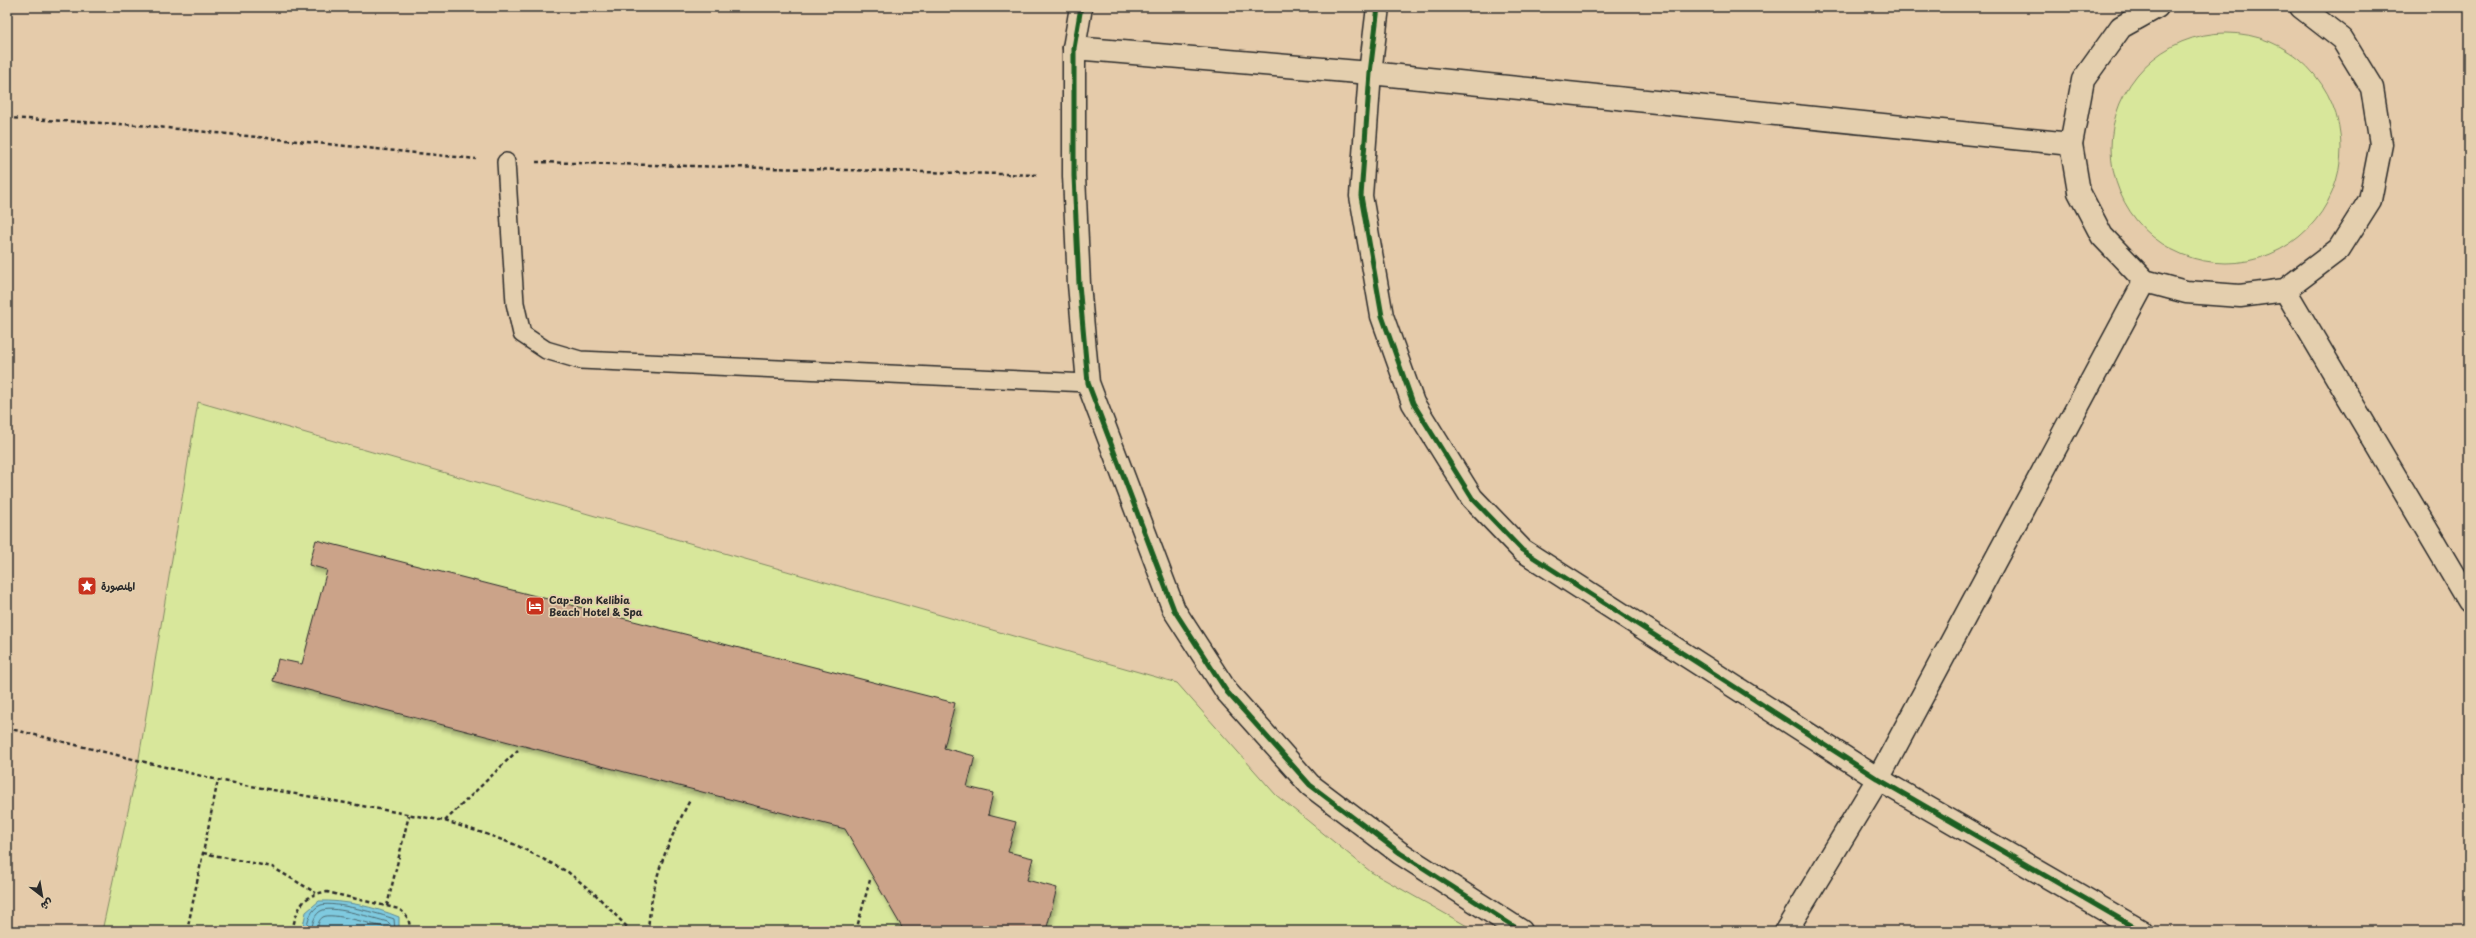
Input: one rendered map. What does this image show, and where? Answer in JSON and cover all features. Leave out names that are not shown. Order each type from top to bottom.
[{"type":"street","points":[[1081,7],[1074,48],[1074,176],[1079,284],[1088,383],[1174,610],[1227,692],[1310,785],[1400,853],[1521,931]]},
{"type":"street","points":[[1378,7],[1370,73],[1361,196],[1382,316],[1413,403],[1472,498],[1522,550],[1878,779],[2141,931]]},
{"type":"street","points":[[2157,7],[2121,27],[2083,80],[2071,144],[2079,192],[2102,236],[2145,281],[2186,292],[2240,296],[2285,290],[2338,249],[2370,200],[2381,144],[2372,88],[2342,39],[2301,7]]},
{"type":"street","points":[[1074,48],[1370,73],[2071,144]]},
{"type":"street","points":[[1786,931],[1878,779],[2145,281]]},
{"type":"street","points":[[2285,290],[2469,601]]},
{"type":"lane","points":[[506,162],[515,303],[522,334],[546,350],[580,360],[1088,383]]},
{"type":"path","points":[[7,118],[138,125],[506,162],[1074,176]]},
{"type":"path","points":[[7,728],[218,780],[445,822],[516,845],[551,862],[592,891],[631,931]]},
{"type":"path","points":[[445,822],[518,750]]},
{"type":"path","points":[[187,931],[218,780]]},
{"type":"path","points":[[648,931],[652,893],[667,845],[690,800]]},
{"type":"path","points":[[387,906],[409,815]]},
{"type":"path","points":[[203,853],[272,867],[316,893]]},
{"type":"path","points":[[856,931],[870,880]]},
{"type":"path","points":[[292,931],[298,907],[305,899],[316,893],[327,892],[399,909],[406,914],[410,922],[410,931]]},
{"type":"path","points":[[502,931],[515,927],[537,931]]},
{"type":"green space","points":[[2226,33],[2259,38],[2270,42],[2299,59],[2315,75],[2327,94],[2336,115],[2341,148],[2336,181],[2332,192],[2315,221],[2299,237],[2280,249],[2259,258],[2226,263],[2193,258],[2182,254],[2153,237],[2137,221],[2125,202],[2116,181],[2111,148],[2116,115],[2120,104],[2137,75],[2153,59],[2172,47],[2193,38]]},
{"type":"green space","name":"Cap-Bon Kelibia Beach Hotel & Spa","points":[[198,402],[1177,683],[1276,795],[1371,872],[1476,931],[102,931],[137,770]]},
{"type":"water","points":[[319,901],[349,903],[390,913],[399,917],[399,931],[302,931],[306,912]]},
{"type":"building","points":[[316,540],[955,703],[944,748],[975,756],[967,787],[993,793],[988,815],[1016,822],[1008,852],[1033,858],[1027,880],[1057,888],[1046,931],[904,931],[845,829],[273,681],[278,659],[302,664],[327,570],[309,565]]},
{"type":"cycle path","points":[[1081,7],[1074,48],[1074,176],[1079,284],[1088,383],[1174,610],[1227,692],[1310,785],[1400,853],[1521,931]]},
{"type":"cycle path","points":[[1378,7],[1370,73],[1361,196],[1382,316],[1413,403],[1472,498],[1522,550],[1878,779],[2141,931]]},
{"type":"place","name":"المنصورة","points":[[87,586]]},
{"type":"place","name":"Cap-Bon Kelibia Beach Hotel & Spa","points":[[535,606]]}]
